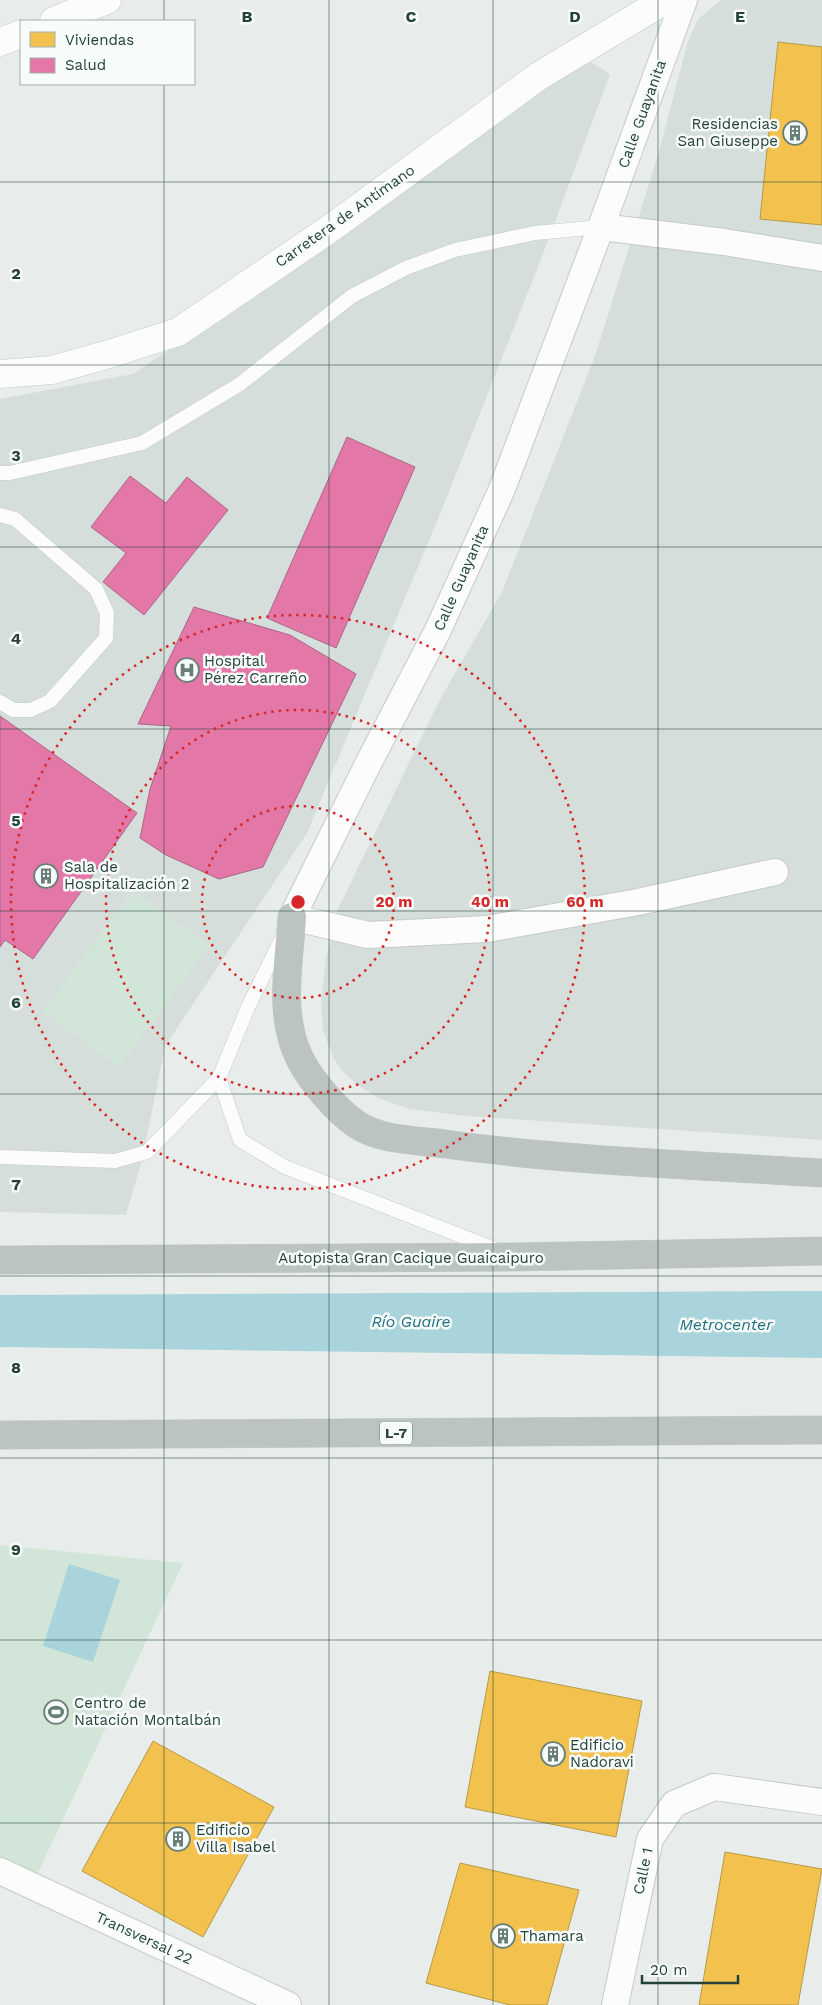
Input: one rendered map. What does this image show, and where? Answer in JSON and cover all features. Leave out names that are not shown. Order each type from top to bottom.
[{"type":"highway","points":[[292,917],[287,1012],[291,1035],[300,1059],[315,1083],[357,1125],[382,1135],[512,1153],[822,1173]]},
{"type":"highway","name":"Autopista Gran Cacique Guaicaipuro","points":[[0,1260],[516,1257],[822,1251]]},
{"type":"highway","points":[[792,1430],[822,1440]]},
{"type":"highway","name":"L-7","points":[[0,1435],[822,1430]]},
{"type":"main road","points":[[57,20],[107,0]]},
{"type":"main road","name":"Carretera de Antímano","points":[[0,374],[52,370],[178,332],[331,228],[539,76],[665,0]]},
{"type":"main road","points":[[0,42],[20,34]]},
{"type":"street","name":"Calle Guayanita","points":[[292,917],[368,764],[438,630],[502,489],[684,0]]},
{"type":"street","points":[[601,227],[724,242],[822,258]]},
{"type":"street","points":[[292,917],[368,935],[487,929],[638,902],[775,872]]},
{"type":"street","name":"Calle 1","points":[[615,2005],[650,1839],[674,1804],[714,1788],[822,1802]]},
{"type":"street","name":"Transversal 22","points":[[0,1871],[288,2005]]},
{"type":"lane","points":[[0,473],[10,473],[142,443],[240,384],[352,296],[406,268],[455,250],[536,233],[601,227]]},
{"type":"lane","points":[[0,515],[15,519],[96,589],[107,613],[106,638],[50,701],[31,710],[13,710],[0,702]]},
{"type":"lane","points":[[0,1157],[115,1161],[146,1152],[218,1078],[248,1007],[292,917]]},
{"type":"lane","points":[[218,1078],[240,1140],[284,1167],[516,1257]]},
{"type":"shaded area","points":[[721,0],[822,0],[822,1140],[466,1116],[410,1109],[378,1098],[359,1086],[344,1073],[334,1059],[323,1031],[321,1000],[326,958],[338,909],[439,701],[502,592],[595,356],[658,155],[688,41],[698,19]]},
{"type":"shaded area","name":"Hospital Pérez Carreño","points":[[587,60],[610,74],[543,254],[443,507],[307,833],[165,1046],[142,1160],[126,1215],[0,1212],[0,399],[133,374],[301,261]]},
{"type":"green space","points":[[133,890],[209,946],[119,1067],[43,1011]]},
{"type":"green space","name":"Centro de Natación Montalbán","points":[[0,1545],[183,1563],[35,1879],[0,1862]]},
{"type":"water","name":"Metrocenter","points":[[822,1291],[822,1358],[0,1347],[0,1295]]},
{"type":"water","points":[[69,1564],[120,1580],[93,1662],[43,1646]]},
{"type":"building: Viviendas","name":"Residencias San Giuseppe","points":[[778,42],[822,47],[822,225],[760,219]]},
{"type":"building: Viviendas","name":"Edificio Nadoravi","points":[[490,1671],[642,1701],[616,1837],[465,1807]]},
{"type":"building: Viviendas","name":"Edificio Villa Isabel","points":[[153,1741],[274,1807],[203,1937],[82,1871]]},
{"type":"building: Viviendas","points":[[725,1852],[822,1869],[798,2005],[699,2005]]},
{"type":"building: Viviendas","name":"Thamara","points":[[460,1863],[579,1890],[547,2005],[510,2005],[426,1983]]},
{"type":"building: Salud","points":[[347,437],[415,467],[336,648],[267,618]]},
{"type":"building: Salud","points":[[130,476],[166,503],[187,477],[228,510],[144,615],[103,582],[126,553],[91,527]]},
{"type":"building: Salud","points":[[194,607],[290,635],[356,674],[263,867],[219,879],[166,855],[140,838],[150,789],[171,726],[138,724]]},
{"type":"building: Salud","name":"Sala de Hospitalización 2","points":[[0,716],[137,813],[33,959],[5,940],[0,947]]},
{"type":"place","name":"Residencias San Giuseppe","points":[[795,133]]},
{"type":"place","name":"Hospital Pérez Carreño","points":[[187,670]]},
{"type":"place","name":"Sala de Hospitalización 2","points":[[46,876]]},
{"type":"place","name":"Centro de Natación Montalbán","points":[[56,1712]]},
{"type":"place","name":"Edificio Nadoravi","points":[[553,1754]]},
{"type":"place","name":"Edificio Villa Isabel","points":[[178,1839]]},
{"type":"place","name":"Thamara","points":[[503,1936]]},
{"type":"water label","name":"Río Guaire","points":[[411,1321]]}]
